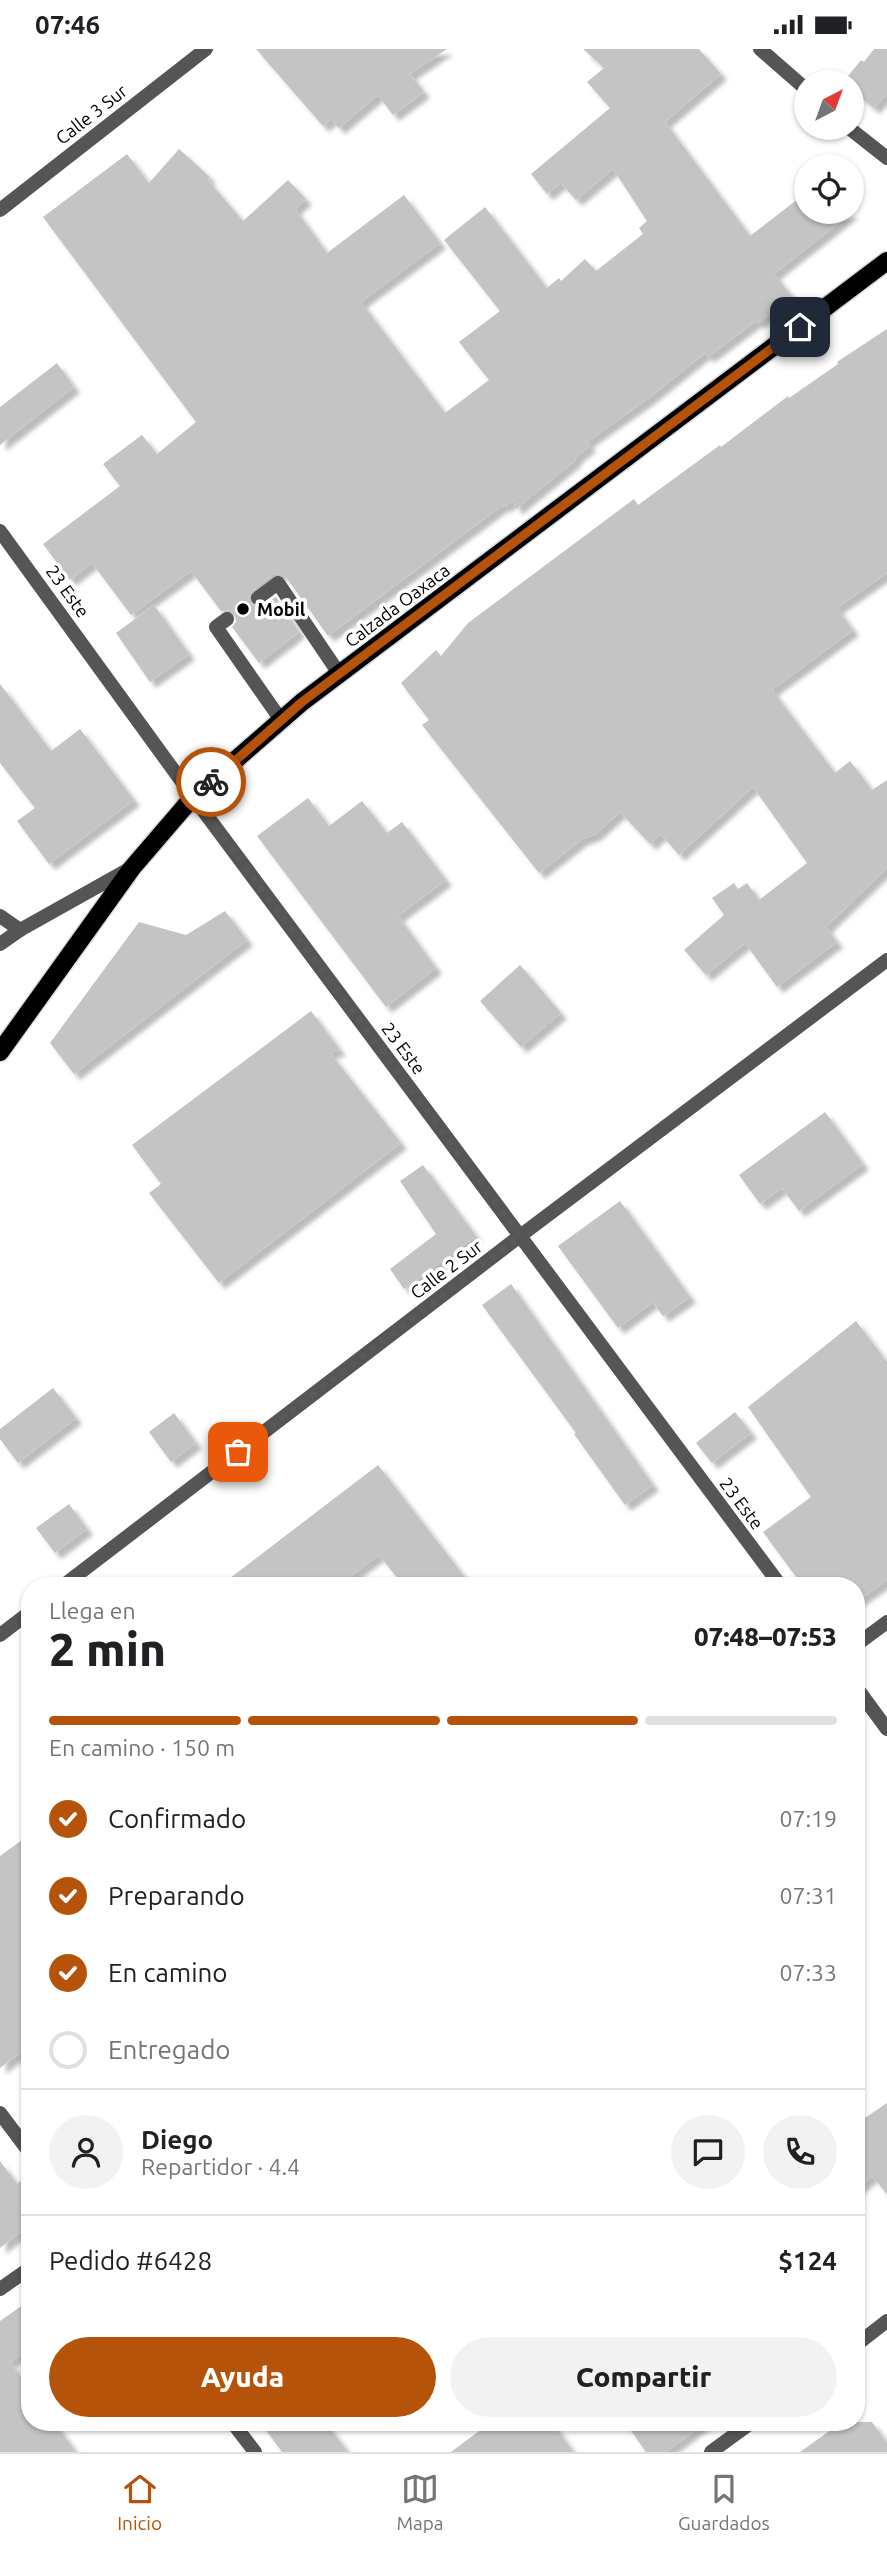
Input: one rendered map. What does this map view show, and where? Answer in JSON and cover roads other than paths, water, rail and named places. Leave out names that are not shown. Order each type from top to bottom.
[{"type":"main road","name":"Calzada Oaxaca","points":[[0,1052],[132,868],[193,797],[302,702],[887,261]]},
{"type":"street","name":"Calle 3 Sur","points":[[0,210],[206,49]]},
{"type":"street","points":[[760,49],[794,79]]},
{"type":"street","points":[[864,140],[887,159]]},
{"type":"street","name":"23 Este","points":[[0,531],[193,797],[774,1577]]},
{"type":"street","points":[[258,598],[278,583],[340,675]]},
{"type":"street","points":[[227,619],[216,627],[281,720]]},
{"type":"street","points":[[0,944],[20,930],[132,868]]},
{"type":"street","points":[[0,916],[20,930]]},
{"type":"street","name":"Calle 2 Sur","points":[[74,1577],[520,1236],[887,960]]},
{"type":"street","points":[[0,1635],[21,1619]]},
{"type":"street","points":[[865,1638],[887,1622]]},
{"type":"street","points":[[865,1699],[887,1729]]},
{"type":"street","points":[[0,2113],[21,2141]]},
{"type":"street","points":[[0,2290],[21,2275]]},
{"type":"street","points":[[865,2337],[887,2321]]},
{"type":"street","points":[[239,2431],[255,2452]]},
{"type":"street","points":[[712,2452],[740,2431]]},
{"type":"place","name":"Mobil","points":[[243,609]]}]
